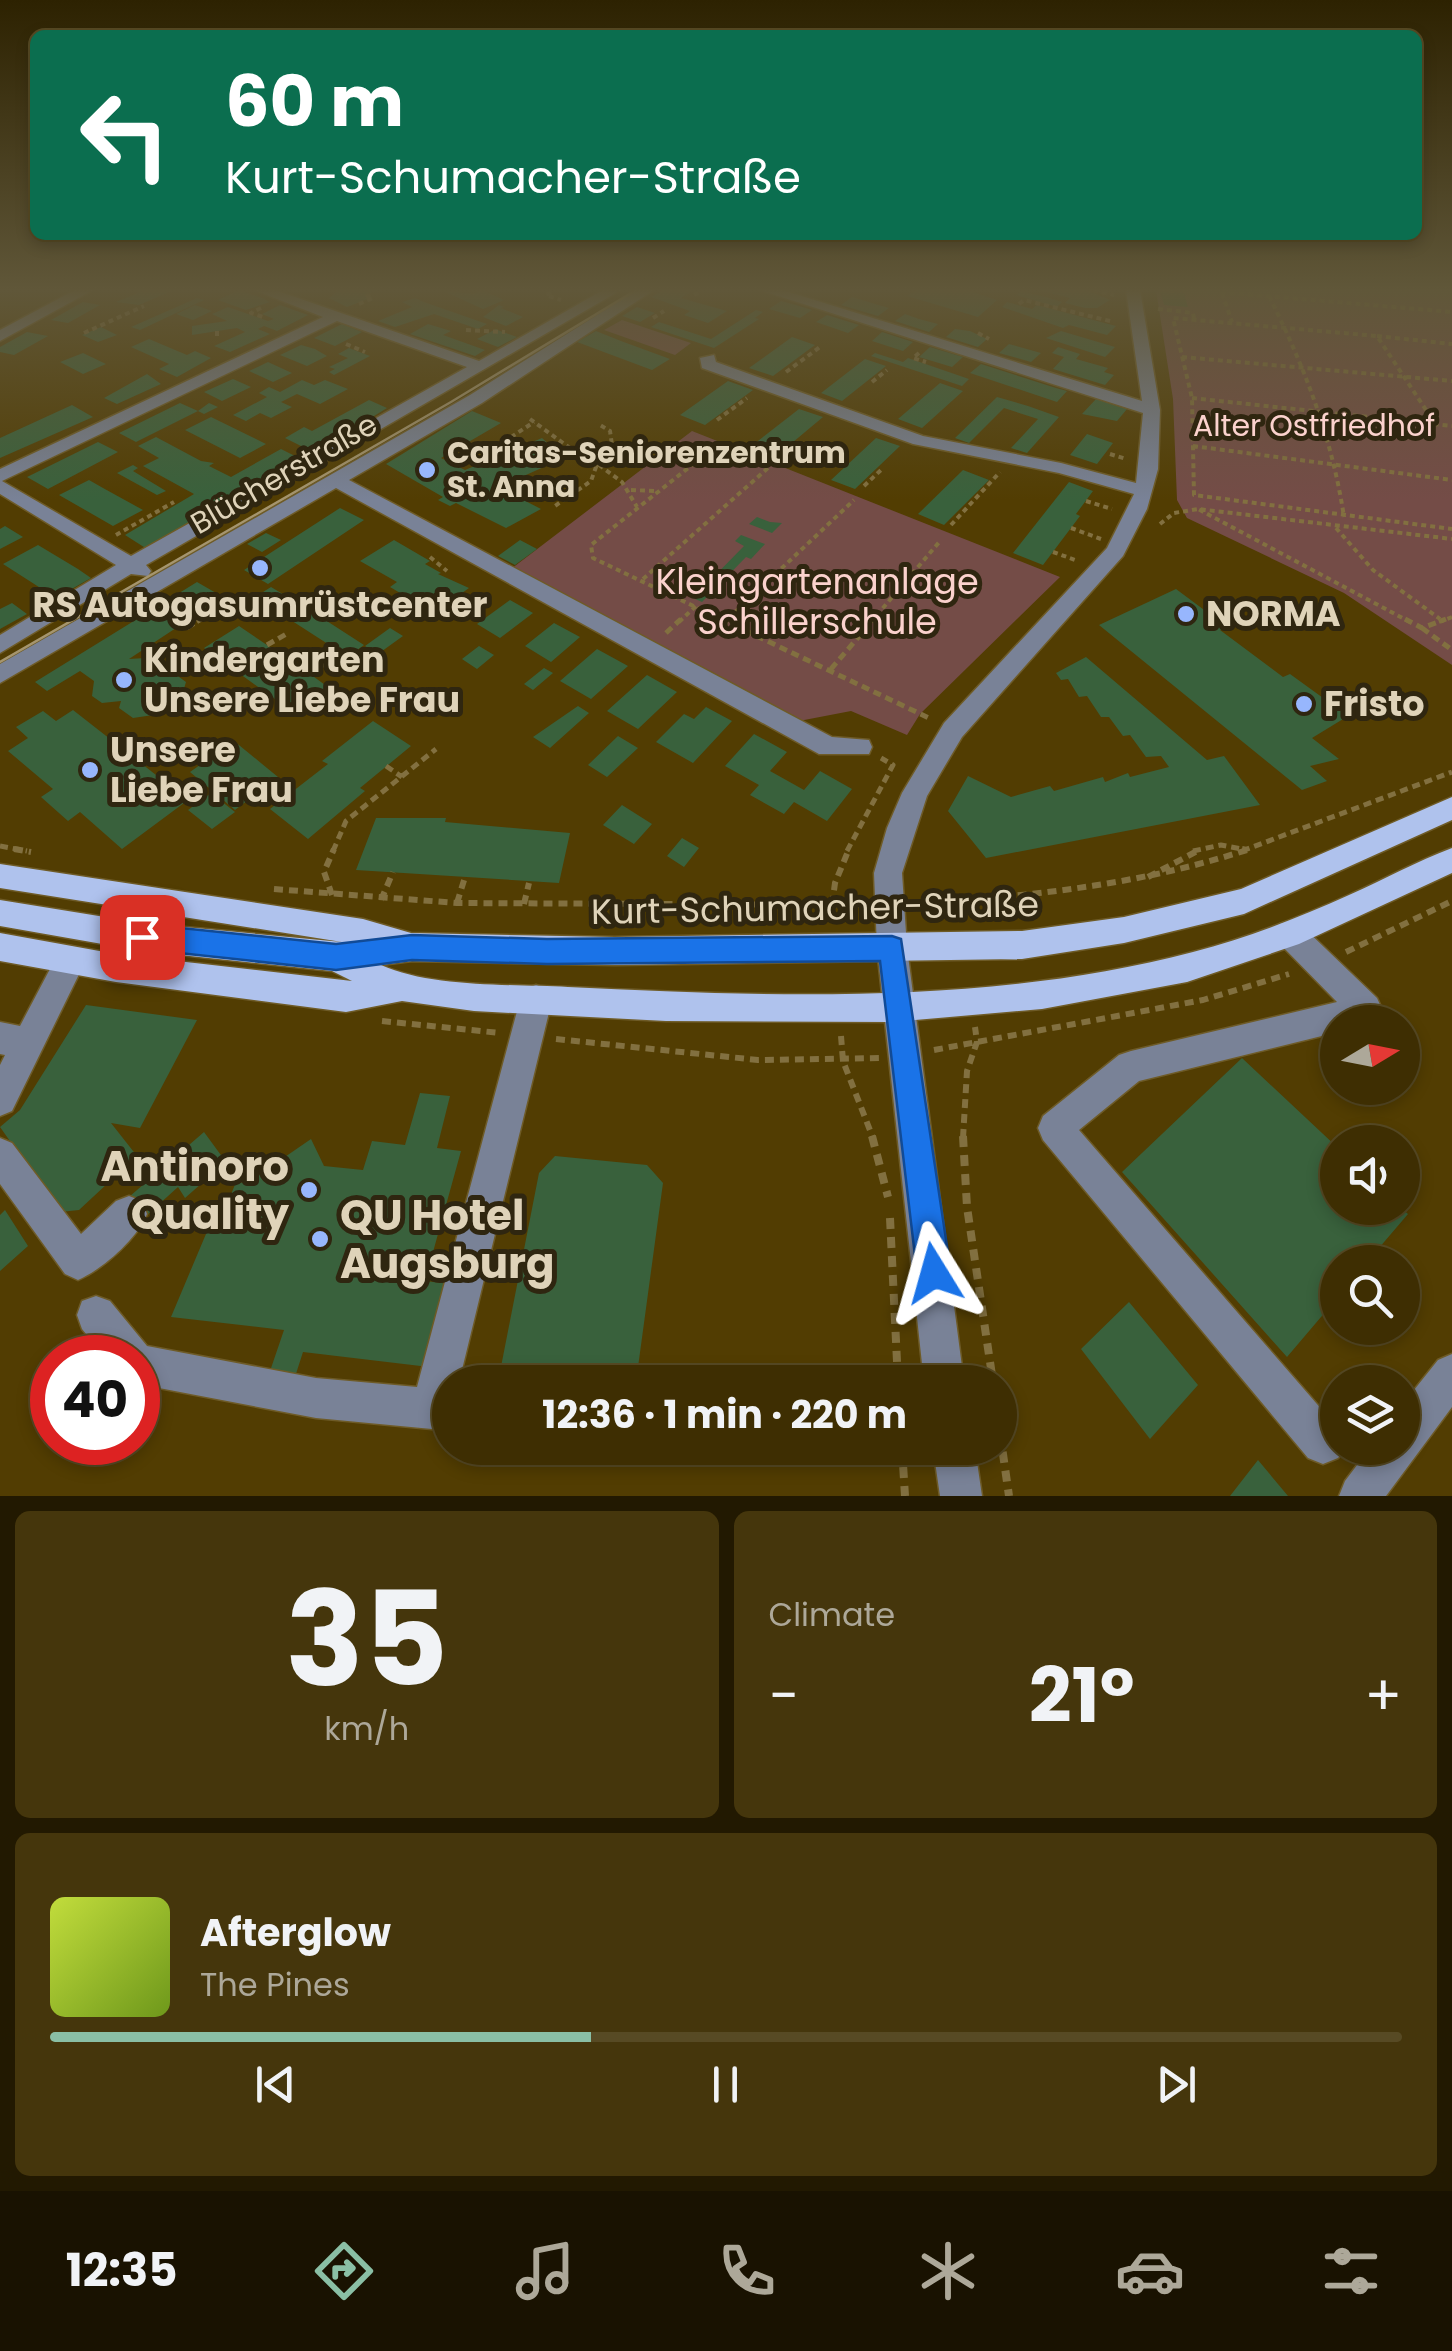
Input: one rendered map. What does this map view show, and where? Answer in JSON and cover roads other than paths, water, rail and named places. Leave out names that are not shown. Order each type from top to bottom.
[{"type":"main road","name":"Kurt-Schumacher-Straße","points":[[0,913],[142,937],[336,957],[412,948],[547,951],[1022,945],[1188,916],[1244,901],[1452,808]]},
{"type":"main road","name":"Kurt-Schumacher-Straße","points":[[336,957],[402,987],[531,1018],[899,1004],[1056,990],[1158,973],[1248,950],[1452,860]]},
{"type":"main road","points":[[0,876],[364,932],[412,948]]},
{"type":"main road","points":[[0,947],[346,997],[402,987]]},
{"type":"street","points":[[0,476],[244,360]]},
{"type":"street","points":[[460,360],[478,366]]},
{"type":"street","name":"Blücherstraße","points":[[0,645],[131,565],[489,360]]},
{"type":"street","name":"Blücherstraße","points":[[0,675],[538,360]]},
{"type":"street","points":[[708,360],[708,365],[764,387],[919,440],[1013,458],[1144,492]]},
{"type":"street","points":[[991,360],[1152,410]]},
{"type":"street","points":[[942,1365],[892,948],[888,873],[915,792],[954,730],[1116,551],[1144,492],[1152,410],[1144,360]]},
{"type":"street","points":[[333,479],[828,747],[860,747]]},
{"type":"street","points":[[0,486],[158,581]]},
{"type":"street","points":[[1290,934],[1366,1009],[1281,1034],[1131,1067],[1055,1128],[1320,1438]]},
{"type":"street","points":[[0,1100],[14,1041],[71,960]]},
{"type":"street","points":[[160,1368],[316,1398],[432,1409],[531,1018]]},
{"type":"street","points":[[0,1155],[78,1261],[129,1214]]},
{"type":"street","points":[[96,1315],[113,1335]]},
{"type":"street","points":[[1420,1416],[1452,1374]]},
{"type":"street","points":[[956,1465],[961,1496]]},
{"type":"street","points":[[1360,1496],[1383,1465]]},
{"type":"tram line","points":[[0,662],[521,360]]},
{"type":"place","name":"Caritas-Seniorenzentrum St. Anna","points":[[427,470]]},
{"type":"place","name":"RS Autogasumrüstcenter","points":[[260,568]]},
{"type":"place","name":"NORMA","points":[[1186,614]]},
{"type":"place","name":"Kindergarten Unsere Liebe Frau","points":[[124,680]]},
{"type":"place","name":"Fristo","points":[[1304,704]]},
{"type":"place","name":"Unsere Liebe Frau","points":[[90,770]]},
{"type":"place","name":"Antinoro Quality","points":[[309,1190]]},
{"type":"place","name":"QU Hotel Augsburg","points":[[320,1239]]},
{"type":"park label","name":"Alter Ostfriedhof","points":[[1314,426]]},
{"type":"park label","name":"Kleingartenanlage Schillerschule","points":[[817,602]]}]
